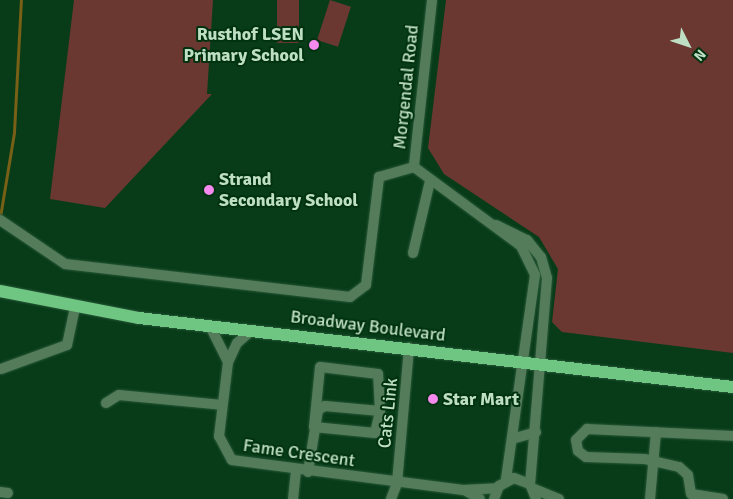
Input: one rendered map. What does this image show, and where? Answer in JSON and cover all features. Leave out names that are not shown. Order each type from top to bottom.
[{"type":"main road","name":"Broadway Boulevard","points":[[2,291],[75,307],[210,326],[733,387]]},
{"type":"street","name":"Morgendal Road","points":[[432,0],[414,167],[430,181],[496,225],[521,246],[534,270],[506,480]]},
{"type":"street","points":[[0,220],[65,264],[350,297],[366,285],[378,177],[414,167]]},
{"type":"street","points":[[413,253],[430,181]]},
{"type":"street","name":"Morgendal Road","points":[[496,225],[527,240],[546,269],[542,365],[533,491]]},
{"type":"street","points":[[1,369],[66,344],[75,307]]},
{"type":"street","points":[[210,326],[228,362]]},
{"type":"street","name":"Fame Crescent","points":[[251,330],[237,343],[228,362],[220,440],[232,460],[296,471],[463,490],[497,488]]},
{"type":"street","name":"Cats Link","points":[[391,499],[397,483],[409,348]]},
{"type":"street","points":[[308,472],[314,427],[316,370],[322,366],[378,374],[380,411],[378,430],[314,427]]},
{"type":"street","points":[[106,403],[120,395],[222,406]]},
{"type":"street","points":[[314,427],[318,410],[325,406],[380,411]]},
{"type":"street","points":[[723,499],[694,495],[683,469],[653,462],[586,457],[575,454],[578,436],[587,429],[733,436]]},
{"type":"street","points":[[512,439],[536,432]]},
{"type":"street","points":[[650,499],[656,432]]},
{"type":"street","points":[[293,499],[296,471]]},
{"type":"street","points":[[494,499],[497,488],[506,480],[518,478],[533,491],[559,499]]},
{"type":"street","name":"Fame Crescent","points":[[463,490],[480,499]]},
{"type":"shaded area","points":[[74,0],[213,0],[207,94],[212,94],[105,208],[50,199]]},
{"type":"shaded area","points":[[277,0],[299,0],[299,43],[277,43]]},
{"type":"shaded area","points":[[330,0],[351,7],[338,47],[317,40]]},
{"type":"shaded area","points":[[446,0],[733,0],[733,353],[562,332],[552,322],[558,269],[539,237],[444,174],[428,148]]},
{"type":"waterway","points":[[0,217],[14,132],[21,0]]},
{"type":"place","name":"Rusthof LSEN Primary School","points":[[314,45]]},
{"type":"place","name":"Strand Secondary School","points":[[209,190]]},
{"type":"place","name":"Star Mart","points":[[433,399]]}]
